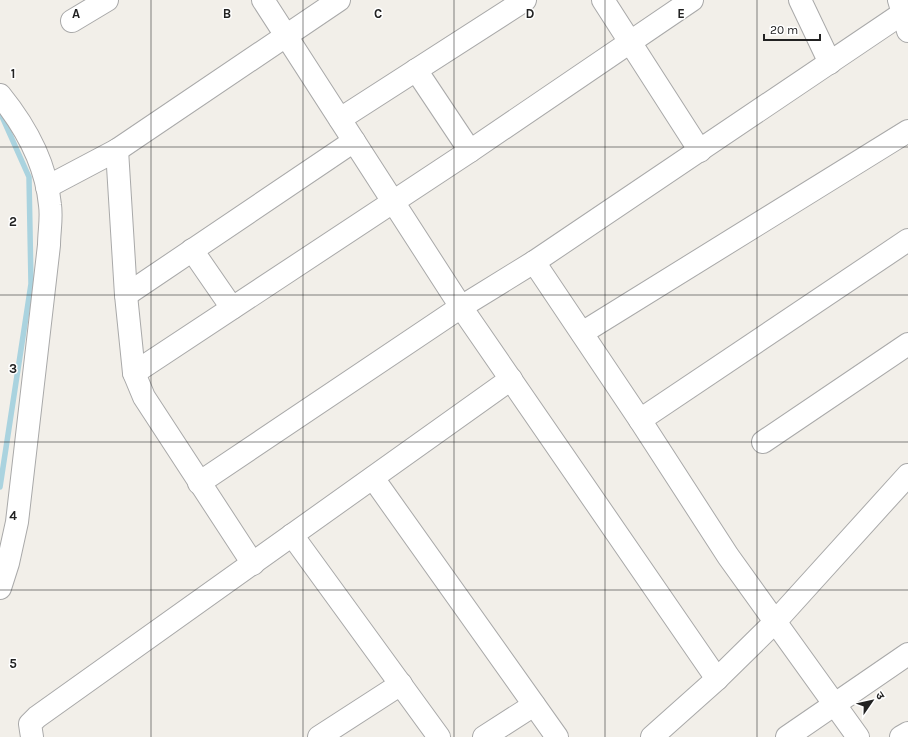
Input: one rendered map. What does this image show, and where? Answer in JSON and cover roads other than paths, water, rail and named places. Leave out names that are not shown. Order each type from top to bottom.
[{"type":"street","points":[[263,0],[461,307],[717,679]]},
{"type":"street","points":[[48,187],[117,150],[339,0]]},
{"type":"street","points":[[340,119],[525,0]]},
{"type":"street","points":[[603,0],[700,150]]},
{"type":"street","points":[[134,373],[470,151],[631,43],[692,0]]},
{"type":"street","points":[[800,0],[830,63]]},
{"type":"street","points":[[72,21],[98,2]]},
{"type":"street","points":[[199,483],[461,307],[534,262],[903,15]]},
{"type":"street","points":[[416,70],[470,151]]},
{"type":"street","points":[[0,95],[24,126],[39,158],[48,187],[50,207],[49,245],[17,522],[8,563],[0,588]]},
{"type":"street","points":[[582,333],[908,131]]},
{"type":"street","points":[[126,295],[354,141]]},
{"type":"street","points":[[117,150],[126,295],[134,373],[144,396],[199,483],[253,564]]},
{"type":"street","points":[[640,420],[908,240]]},
{"type":"street","points":[[192,250],[232,308]]},
{"type":"street","points":[[534,262],[640,420],[728,556],[858,737]]},
{"type":"street","points":[[764,442],[908,344]]},
{"type":"street","points":[[32,737],[30,724],[37,717],[510,380]]},
{"type":"street","points":[[652,737],[717,679],[774,622],[908,475]]},
{"type":"street","points":[[373,478],[557,737]]},
{"type":"street","points":[[292,535],[439,737]]},
{"type":"street","points":[[787,737],[908,654]]},
{"type":"street","points":[[319,737],[401,684]]},
{"type":"street","points":[[484,737],[534,705]]},
{"type":"street","points":[[901,737],[908,733]]},
{"type":"waterway","points":[[0,112],[29,177],[31,284],[0,487]]}]
